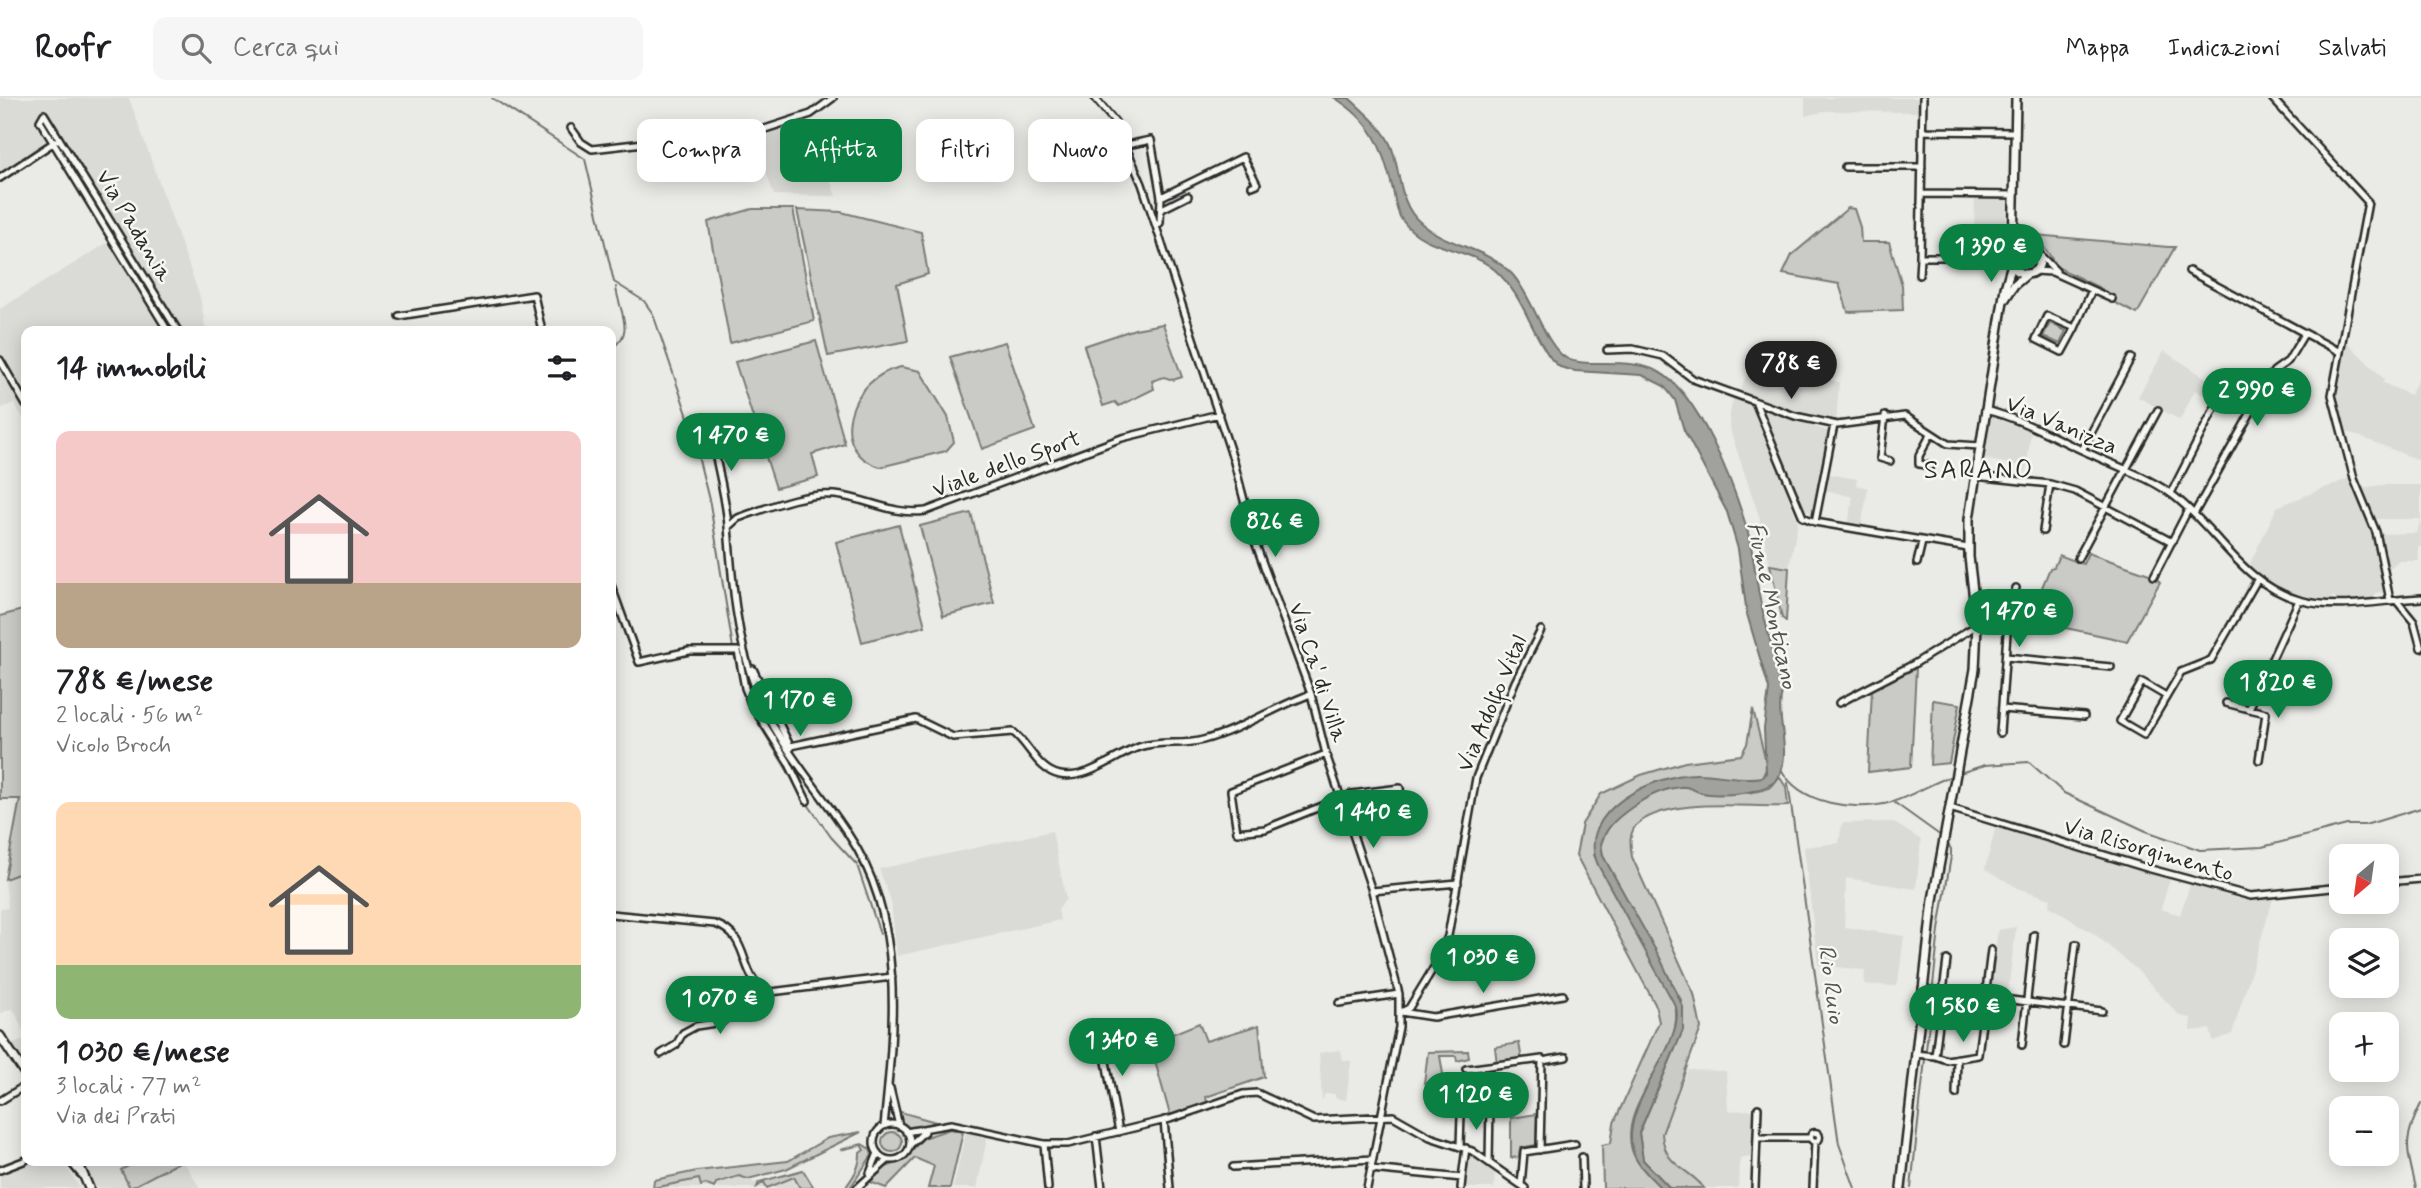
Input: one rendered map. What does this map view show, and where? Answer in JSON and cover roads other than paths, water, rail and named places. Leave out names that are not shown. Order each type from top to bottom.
[{"type":"main road","points":[[1901,1188],[1943,849],[1975,669],[1977,625],[1968,548],[1979,446],[2001,310],[2012,264],[2016,98]]},
{"type":"main road","points":[[2001,310],[2011,289],[2031,273],[2040,261],[2038,253],[2024,246],[2016,235],[2013,221]]},
{"type":"main road","points":[[2013,253],[2024,246]]},
{"type":"main road","points":[[2012,264],[2017,271],[2031,273]]},
{"type":"main road","points":[[0,1036],[21,1068]]},
{"type":"main road","points":[[75,1166],[89,1188]]},
{"type":"main road","points":[[79,1166],[81,1174]]},
{"type":"street","points":[[571,128],[581,142],[592,149],[746,132],[811,114],[833,98]]},
{"type":"street","name":"Via Ca' di Villa","points":[[1095,98],[1112,119]]},
{"type":"street","points":[[1919,275],[1923,194],[1923,98]]},
{"type":"street","points":[[2272,98],[2368,202],[2338,351],[2332,395],[2354,479],[2376,533],[2393,600],[2412,619],[2421,648]]},
{"type":"street","name":"Via Padania","points":[[165,326],[40,121],[44,114],[175,326]]},
{"type":"street","points":[[1923,131],[2016,132]]},
{"type":"street","points":[[0,178],[61,138]]},
{"type":"street","points":[[1132,144],[1151,139],[1162,209],[1160,223],[1156,226]]},
{"type":"street","points":[[1161,197],[1243,157],[1256,187]]},
{"type":"street","name":"Via Ca' di Villa","points":[[1132,159],[1219,414],[1255,542],[1311,694],[1326,754],[1372,891],[1399,994],[1401,1012]]},
{"type":"street","points":[[1845,167],[1922,167]]},
{"type":"street","points":[[1923,194],[2015,195]]},
{"type":"street","points":[[1162,209],[1188,196]]},
{"type":"street","points":[[1920,257],[2002,257],[2013,253]]},
{"type":"street","points":[[2038,253],[2061,275],[2112,299]]},
{"type":"street","points":[[124,259],[132,254]]},
{"type":"street","points":[[2002,257],[2012,264]]},
{"type":"street","points":[[2189,271],[2338,351]]},
{"type":"street","points":[[2031,273],[2061,275]]},
{"type":"street","points":[[2075,328],[2047,316],[2036,339],[2062,352],[2075,328],[2092,290]]},
{"type":"street","points":[[399,316],[534,295],[541,326]]},
{"type":"street","points":[[2154,576],[2274,371],[2288,361],[2304,334]]},
{"type":"street","points":[[1607,350],[1633,349],[1663,356],[1693,379],[1756,403],[1834,425],[1858,424],[1885,416],[1910,417],[1931,434],[1952,445],[1979,446]]},
{"type":"street","points":[[2082,450],[2131,358]]},
{"type":"street","points":[[0,360],[21,396]]},
{"type":"street","points":[[1756,403],[1803,517],[1815,522],[1968,548]]},
{"type":"street","points":[[2171,494],[2217,403]]},
{"type":"street","name":"Via Vanizza","points":[[1985,410],[2082,450],[2171,494],[2257,580],[2299,600],[2335,604],[2421,598]]},
{"type":"street","name":"Via Vanizza","points":[[2125,470],[2158,410]]},
{"type":"street","name":"Viale dello Sport","points":[[728,527],[732,521],[745,516],[819,495],[847,497],[900,513],[926,512],[1122,438],[1219,414]]},
{"type":"street","points":[[1885,416],[1880,458],[1890,461]]},
{"type":"street","points":[[1815,522],[1834,425]]},
{"type":"street","points":[[1931,434],[1919,456],[1919,464],[1931,466]]},
{"type":"street","points":[[713,443],[728,527],[739,627],[747,658],[763,700],[788,747],[849,835],[872,879],[887,928],[892,976],[889,1080],[884,1126],[875,1138],[878,1153],[868,1175]]},
{"type":"street","points":[[2078,558],[2125,470]]},
{"type":"street","points":[[1975,475],[2050,484],[2075,491],[2172,542]]},
{"type":"street","points":[[2043,531],[2050,484]]},
{"type":"street","points":[[1917,563],[1922,542]]},
{"type":"street","points":[[2166,696],[2142,682],[2120,721],[2144,735],[2181,672],[2211,660],[2257,580]]},
{"type":"street","points":[[2000,733],[2007,619],[2016,588]]},
{"type":"street","points":[[616,599],[639,662],[689,651],[733,649],[752,705],[788,762],[807,800]]},
{"type":"street","points":[[2249,709],[2299,600]]},
{"type":"street","points":[[1976,614],[2032,622],[2033,619]]},
{"type":"street","points":[[1839,703],[1914,664],[1977,625]]},
{"type":"street","name":"Via Adolfo Vital","points":[[1367,1188],[1401,1012],[1409,1008],[1439,959],[1450,927],[1476,778],[1515,682],[1541,630]]},
{"type":"street","points":[[2006,657],[2111,667]]},
{"type":"street","points":[[788,747],[916,719],[953,737],[1013,732],[1045,768],[1058,775],[1073,775],[1093,770],[1139,747],[1202,741],[1279,705],[1311,694]]},
{"type":"street","points":[[752,705],[763,700]]},
{"type":"street","points":[[2226,703],[2266,713],[2259,760]]},
{"type":"street","points":[[2002,709],[2084,716]]},
{"type":"street","points":[[1326,754],[1231,791],[1237,832],[1265,829],[1342,798],[1400,788],[1404,820]]},
{"type":"street","name":"Via Risorgimento","points":[[1950,808],[2147,869],[2251,896],[2329,888]]},
{"type":"street","points":[[2399,881],[2421,879]]},
{"type":"street","points":[[1372,891],[1458,883]]},
{"type":"street","points":[[616,914],[715,924],[729,930],[739,942],[758,987]]},
{"type":"street","points":[[2022,1045],[2034,935]]},
{"type":"street","points":[[2064,1045],[2076,944]]},
{"type":"street","points":[[1917,1054],[1944,1060],[1978,1055],[1991,950]]},
{"type":"street","points":[[1933,1056],[1947,960]]},
{"type":"street","points":[[758,987],[778,992],[892,976]]},
{"type":"street","points":[[662,1054],[676,1045],[683,1033],[696,1026],[722,1023],[758,987]]},
{"type":"street","points":[[1925,990],[2102,1011]]},
{"type":"street","points":[[1339,1003],[1399,994]]},
{"type":"street","points":[[1401,1012],[1433,1017],[1563,995]]},
{"type":"street","points":[[1100,1029],[1119,1132]]},
{"type":"street","points":[[1466,1069],[1566,1057]]},
{"type":"street","points":[[1956,1094],[1958,1058]]},
{"type":"street","points":[[1541,1150],[1542,1061]]},
{"type":"street","points":[[889,1080],[895,1115],[899,1126],[906,1132],[910,1146]]},
{"type":"street","points":[[0,1101],[21,1088]]},
{"type":"street","points":[[906,1132],[925,1131],[951,1124],[1044,1144],[1068,1143],[1164,1120],[1251,1093],[1266,1096],[1297,1114],[1314,1120],[1382,1115],[1396,1118],[1430,1137],[1463,1147],[1523,1187]]},
{"type":"street","points":[[1489,1162],[1490,1103]]},
{"type":"street","points":[[886,1107],[895,1115]]},
{"type":"street","points":[[1755,1188],[1758,1108]]},
{"type":"street","points":[[1461,1115],[1461,1188]]},
{"type":"street","points":[[1164,1120],[1170,1188]]},
{"type":"street","points":[[884,1126],[899,1126]]},
{"type":"street","points":[[857,1188],[868,1175],[888,1160],[904,1156],[925,1131]]},
{"type":"street","points":[[1096,1136],[1102,1188]]},
{"type":"street","points":[[1757,1138],[1812,1140],[1813,1188]]},
{"type":"street","points":[[1044,1144],[1048,1188]]},
{"type":"street","points":[[1523,1187],[1524,1152],[1575,1144]]},
{"type":"street","points":[[878,1153],[888,1160]]},
{"type":"street","points":[[1581,1157],[1583,1188]]},
{"type":"street","points":[[1233,1167],[1373,1159]]},
{"type":"street","points":[[0,1170],[21,1162]]},
{"type":"street","points":[[1371,1169],[1462,1178]]},
{"type":"waterway","points":[[492,98],[585,159],[614,282],[644,301],[653,314],[689,420],[710,504],[733,648]]},
{"type":"waterway","points":[[616,287],[625,328],[623,336],[616,344]]},
{"type":"waterway","points":[[734,654],[746,703],[795,783]]},
{"type":"waterway","points":[[1960,773],[1985,765],[2029,762],[2064,793],[2146,831],[2200,850],[2262,847],[2347,825],[2365,825],[2421,808]]},
{"type":"waterway","points":[[1781,769],[1801,791],[1815,798],[1830,803],[1862,806],[1892,802],[1952,776]]},
{"type":"waterway","name":"Rio Ruio","points":[[1788,783],[1839,1144],[1855,1188]]},
{"type":"waterway","points":[[807,803],[831,837],[857,865],[880,934]]},
{"type":"waterway","points":[[1895,803],[1941,836]]},
{"type":"waterway","points":[[1911,1188],[1939,930],[1951,856],[1951,849],[1945,840]]},
{"type":"waterway","points":[[2416,1188],[2408,1145],[2411,1128],[2421,1104]]},
{"type":"district","name":"SARANO","points":[[1979,469]]},
{"type":"water label","name":"Fiume Monticano","points":[[1773,605]]}]
